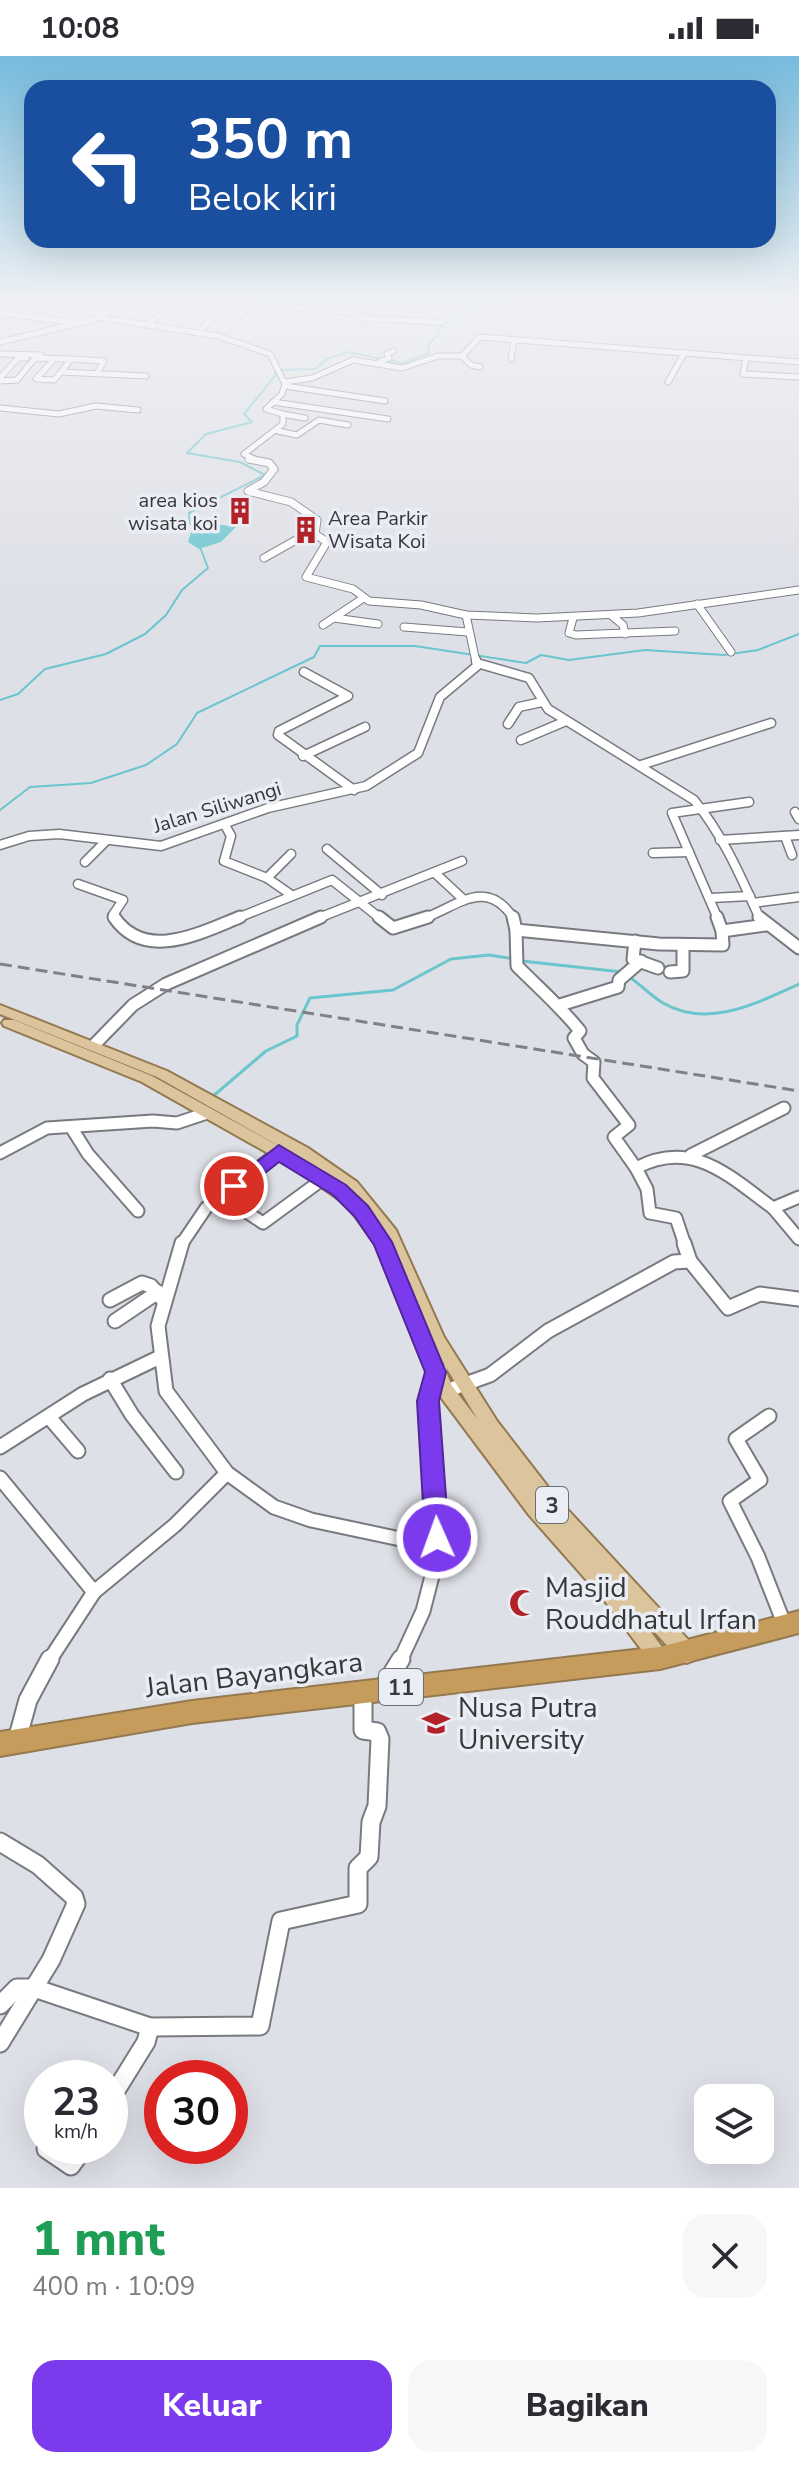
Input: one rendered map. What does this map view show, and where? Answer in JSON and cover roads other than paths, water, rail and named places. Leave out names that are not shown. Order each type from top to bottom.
[{"type":"highway","name":"Jalan Bayangkara","points":[[9,1742],[146,1718],[660,1658],[792,1624]]},
{"type":"main road","name":"3","points":[[0,1009],[94,1045],[212,1101],[303,1152],[352,1186],[391,1234],[444,1369]]},
{"type":"main road","name":"3","points":[[0,1019],[147,1079],[279,1152],[352,1201],[382,1242],[455,1389],[535,1509],[611,1594],[660,1658]]},
{"type":"main road","name":"3","points":[[455,1389],[549,1502],[687,1653]]},
{"type":"street","points":[[292,405],[297,400]]},
{"type":"street","points":[[381,400],[385,401]]},
{"type":"street","points":[[305,418],[266,409],[273,402],[388,419]]},
{"type":"street","points":[[40,423],[54,414],[96,406],[138,410]]},
{"type":"street","points":[[0,408],[27,408],[54,414]]},
{"type":"street","points":[[327,422],[341,412]]},
{"type":"street","points":[[282,414],[283,424],[278,431],[243,454],[246,458],[269,463],[274,469],[264,482],[248,491],[294,504],[317,520],[317,536]]},
{"type":"street","points":[[278,431],[296,435],[318,421],[348,425]]},
{"type":"street","points":[[264,558],[296,540],[317,536],[327,542],[314,560],[307,578],[353,589],[362,599],[466,615],[612,616],[697,604],[727,604],[799,590]]},
{"type":"street","points":[[323,625],[362,599]]},
{"type":"street","points":[[697,604],[726,637],[731,652]]},
{"type":"street","points":[[573,618],[570,634],[676,634],[663,610]]},
{"type":"street","points":[[466,615],[477,663],[529,678],[542,702],[566,721],[684,790],[703,809],[766,925],[799,948]]},
{"type":"street","points":[[612,616],[623,625],[625,634]]},
{"type":"street","points":[[334,618],[378,624]]},
{"type":"street","points":[[404,627],[468,632]]},
{"type":"street","name":"Jalan Siliwangi","points":[[0,845],[42,834],[161,846],[268,808],[354,790],[377,781],[418,753],[440,697],[477,663]]},
{"type":"street","points":[[304,672],[348,694],[278,733],[303,756],[354,790]]},
{"type":"street","points":[[508,724],[519,707],[542,702]]},
{"type":"street","points":[[521,740],[566,721]]},
{"type":"street","points":[[641,765],[771,723]]},
{"type":"street","points":[[303,756],[365,727]]},
{"type":"street","points":[[516,930],[683,945],[723,945],[722,931],[714,918],[711,898],[672,813],[749,802]]},
{"type":"street","points":[[225,825],[231,836],[223,860],[267,878],[290,894]]},
{"type":"street","points":[[720,840],[799,835]]},
{"type":"street","points":[[785,836],[792,855]]},
{"type":"street","points":[[85,862],[106,841]]},
{"type":"street","points":[[327,849],[382,895]]},
{"type":"street","points":[[653,853],[689,852]]},
{"type":"street","points":[[267,878],[291,854]]},
{"type":"street","points":[[94,1045],[133,1005],[166,984],[270,937],[462,861]]},
{"type":"street","points":[[78,884],[123,900],[113,915],[118,925],[133,934],[156,941],[183,940],[353,871]]},
{"type":"street","points":[[435,873],[464,900]]},
{"type":"street","points":[[332,880],[393,928],[476,896],[502,905],[513,916],[519,970],[560,1005],[580,1031],[574,1038],[583,1054],[594,1062],[593,1078],[629,1125],[614,1137],[647,1189],[650,1213],[676,1218],[690,1261],[728,1308],[760,1294],[799,1299]]},
{"type":"street","points":[[711,898],[751,900],[799,897]]},
{"type":"street","points":[[722,931],[766,925]]},
{"type":"street","points":[[635,941],[632,958],[658,968]]},
{"type":"street","points":[[670,972],[683,971],[683,945]]},
{"type":"street","points":[[560,1005],[618,987],[619,980],[641,961]]},
{"type":"street","points":[[636,1168],[664,1156],[691,1155],[784,1108]]},
{"type":"street","points":[[0,1153],[47,1128],[153,1121],[167,1124],[207,1113]]},
{"type":"street","points":[[71,1127],[88,1154],[138,1211]]},
{"type":"street","points":[[279,1152],[200,1214],[178,1250],[161,1296],[158,1326],[160,1357],[170,1399],[227,1473],[274,1507],[300,1517],[405,1540],[437,1538]]},
{"type":"street","points":[[691,1155],[773,1208],[799,1239]]},
{"type":"street","points":[[245,1211],[263,1223],[323,1179]]},
{"type":"street","points":[[773,1208],[799,1197]]},
{"type":"street","points":[[455,1389],[490,1375],[548,1331],[652,1271],[674,1262],[690,1261]]},
{"type":"street","points":[[110,1300],[140,1283],[161,1296]]},
{"type":"street","points":[[115,1321],[161,1296]]},
{"type":"street","points":[[0,1447],[110,1379],[160,1357]]},
{"type":"street","points":[[0,2005],[17,1988],[34,1988],[150,2027],[258,2028],[281,1921],[357,1906],[358,1868],[369,1857],[371,1822],[377,1810],[380,1739],[377,1732],[363,1730],[373,1690],[419,1626],[434,1571],[437,1538],[428,1401],[444,1369]]},
{"type":"street","points":[[110,1379],[132,1415],[176,1472]]},
{"type":"street","points":[[769,1416],[736,1439],[760,1480],[730,1501],[792,1624]]},
{"type":"street","points":[[49,1417],[78,1451]]},
{"type":"street","points":[[9,1742],[34,1686],[94,1592],[175,1525],[227,1473]]},
{"type":"street","points":[[0,1478],[94,1592]]},
{"type":"street","points":[[0,1842],[38,1865],[74,1897],[76,1904],[51,1960],[0,2043]]},
{"type":"street","points":[[128,2071],[146,2042],[150,2027]]},
{"type":"water","points":[[209,523],[236,527],[221,542],[199,549],[188,542],[193,525]]},
{"type":"waterway","points":[[196,526],[190,524],[189,513],[265,475],[240,462],[187,453],[206,434],[252,422],[244,414],[255,400]]},
{"type":"waterway","points":[[0,700],[18,694],[45,669],[106,654],[145,634],[166,615],[182,590],[208,568],[200,547]]},
{"type":"waterway","points":[[0,810],[30,787],[91,783],[146,765],[177,744],[197,713],[314,657],[320,646],[415,646],[526,663],[541,655],[569,660],[645,650],[724,655],[758,650],[799,634]]},
{"type":"waterway","points":[[212,1097],[266,1051],[297,1036],[297,1025],[310,998],[393,990],[451,959],[489,955],[515,959]]},
{"type":"waterway","points":[[522,961],[622,972]]},
{"type":"waterway","points":[[628,976],[663,1003],[697,1014],[732,1010],[799,984]]},
{"type":"railway","points":[[0,964],[799,1091]]},
{"type":"place","name":"area kios wisata koi","points":[[240,511]]},
{"type":"place","name":"Area Parkir Wisata Koi","points":[[306,530]]},
{"type":"place","name":"Masjid Rouddhatul Irfan","points":[[523,1603]]},
{"type":"place","name":"Nusa Putra University","points":[[436,1723]]}]
